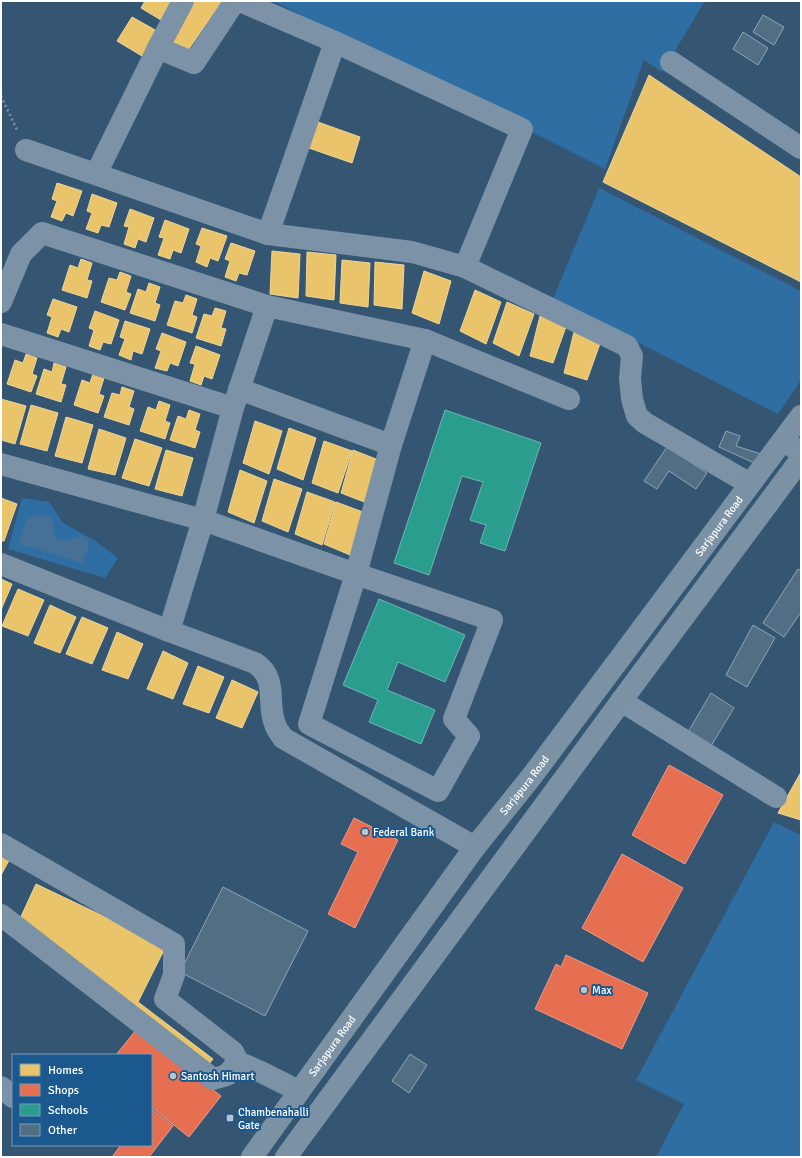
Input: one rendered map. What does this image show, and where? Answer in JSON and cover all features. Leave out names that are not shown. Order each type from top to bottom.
[{"type":"main road","name":"Sarjapura Road","points":[[252,1157],[475,847],[537,770],[801,416]]},
{"type":"main road","points":[[286,1157],[801,459]]},
{"type":"street","points":[[96,174],[158,48],[183,1]]},
{"type":"street","points":[[158,48],[194,63],[235,1]]},
{"type":"street","points":[[240,1],[335,42],[522,130],[465,267]]},
{"type":"street","points":[[268,234],[335,42]]},
{"type":"street","points":[[672,62],[801,148]]},
{"type":"street","points":[[26,150],[268,234],[412,252],[465,267],[627,346],[632,356],[630,378],[632,398],[637,416],[645,423],[750,484]]},
{"type":"street","points":[[1,302],[21,254],[42,233],[267,306],[424,340],[569,399]]},
{"type":"street","points":[[169,631],[203,520],[236,398],[267,306]]},
{"type":"street","points":[[1,334],[236,398],[391,445]]},
{"type":"street","points":[[1,464],[203,520],[356,574],[492,620],[454,719],[469,736],[438,791],[310,724],[356,574],[391,445],[424,340]]},
{"type":"street","points":[[784,440],[801,453]]},
{"type":"street","points":[[1,564],[169,631],[255,663],[262,668],[267,675],[274,724],[283,738],[475,847]]},
{"type":"street","points":[[621,701],[776,797]]},
{"type":"street","points":[[1,844],[174,944],[174,975],[165,999],[233,1052],[238,1062],[299,1091]]},
{"type":"street","points":[[1,915],[213,1079],[227,1075],[238,1062]]},
{"type":"street","points":[[1,1087],[12,1096]]},
{"type":"path","points":[[1,96],[26,150]]},
{"type":"shaded area","points":[[273,1],[705,1],[662,72],[644,60],[605,169]]},
{"type":"shaded area","points":[[599,188],[801,291],[801,380],[778,414],[553,299]]},
{"type":"shaded area","points":[[22,498],[49,502],[63,523],[94,540],[118,558],[105,578],[8,549]]},
{"type":"shaded area","points":[[35,515],[46,516],[53,520],[53,533],[58,539],[66,541],[82,536],[88,541],[88,549],[82,563],[19,544],[26,521]]},
{"type":"shaded area","points":[[774,822],[801,835],[801,1091],[799,1095],[801,1097],[801,1157],[656,1157],[684,1104],[636,1080]]},
{"type":"building: Homes","points":[[145,1],[180,1],[166,23],[141,8]]},
{"type":"building: Homes","points":[[191,1],[222,1],[184,56],[163,42]]},
{"type":"building: Homes","points":[[132,17],[157,31],[142,56],[117,41]]},
{"type":"building: Homes","points":[[649,75],[801,177],[801,282],[603,182]]},
{"type":"building: Homes","points":[[315,121],[360,137],[352,163],[306,147]]},
{"type":"building: Homes","points":[[57,183],[82,191],[73,216],[66,213],[62,221],[51,217],[57,201],[52,199]]},
{"type":"building: Homes","points":[[92,194],[117,203],[109,227],[101,225],[98,233],[86,229],[92,213],[87,211]]},
{"type":"building: Homes","points":[[130,209],[154,218],[146,242],[138,239],[135,248],[124,244],[129,227],[124,226]]},
{"type":"building: Homes","points":[[165,220],[189,229],[181,253],[173,250],[170,259],[158,255],[164,238],[159,237]]},
{"type":"building: Homes","points":[[202,228],[227,236],[218,261],[210,258],[207,267],[196,262],[201,246],[196,244]]},
{"type":"building: Homes","points":[[231,243],[255,251],[247,275],[239,273],[236,281],[225,277],[230,261],[225,259]]},
{"type":"building: Homes","points":[[272,251],[300,254],[298,298],[270,294]]},
{"type":"building: Homes","points":[[307,252],[336,255],[334,300],[306,296]]},
{"type":"building: Homes","points":[[81,259],[92,263],[87,280],[92,281],[87,298],[62,290],[70,265],[78,268]]},
{"type":"building: Homes","points":[[342,260],[370,263],[368,307],[340,303]]},
{"type":"building: Homes","points":[[375,262],[404,265],[402,309],[374,305]]},
{"type":"building: Homes","points":[[424,271],[451,281],[439,324],[412,313]]},
{"type":"building: Homes","points":[[120,272],[131,276],[126,292],[131,294],[125,310],[101,302],[109,278],[117,280]]},
{"type":"building: Homes","points":[[149,283],[160,287],[155,303],[160,305],[155,321],[130,313],[138,289],[146,292]]},
{"type":"building: Homes","points":[[475,290],[501,302],[486,344],[460,331]]},
{"type":"building: Homes","points":[[186,295],[197,299],[192,315],[197,317],[192,333],[167,325],[175,301],[183,303]]},
{"type":"building: Homes","points":[[53,299],[77,307],[69,332],[61,329],[58,337],[47,333],[52,317],[47,315]]},
{"type":"building: Homes","points":[[507,302],[534,314],[519,356],[493,343]]},
{"type":"building: Homes","points":[[215,308],[226,311],[221,328],[226,329],[221,346],[196,338],[204,314],[212,316]]},
{"type":"building: Homes","points":[[95,311],[119,320],[111,344],[103,342],[100,350],[89,346],[94,330],[89,328]]},
{"type":"building: Homes","points":[[540,316],[568,321],[553,363],[530,356]]},
{"type":"building: Homes","points":[[125,321],[150,329],[142,354],[133,351],[131,360],[119,355],[125,339],[120,337]]},
{"type":"building: Homes","points":[[574,332],[602,338],[587,380],[564,373]]},
{"type":"building: Homes","points":[[162,333],[186,342],[178,366],[170,363],[167,371],[155,368],[161,351],[156,349]]},
{"type":"building: Homes","points":[[196,346],[220,355],[212,379],[204,376],[201,385],[190,381],[195,364],[190,363]]},
{"type":"building: Homes","points":[[26,354],[37,358],[32,374],[37,376],[31,392],[7,384],[15,360],[23,363]]},
{"type":"building: Homes","points":[[54,363],[66,367],[61,384],[66,385],[61,402],[36,394],[44,369],[52,372]]},
{"type":"building: Homes","points":[[93,374],[104,378],[99,394],[104,396],[98,413],[74,405],[82,380],[90,383]]},
{"type":"building: Homes","points":[[122,387],[134,391],[129,407],[134,409],[129,425],[104,417],[112,393],[120,395]]},
{"type":"building: Homes","points":[[1,399],[26,406],[15,444],[1,440]]},
{"type":"building: Homes","points":[[159,401],[170,405],[165,421],[170,423],[165,439],[140,431],[148,407],[156,410]]},
{"type":"building: Homes","points":[[31,405],[58,413],[47,451],[20,444]]},
{"type":"building: Homes","points":[[189,410],[200,414],[195,430],[200,432],[195,448],[170,440],[178,416],[186,419]]},
{"type":"building: Homes","points":[[66,417],[93,425],[82,463],[55,456]]},
{"type":"building: Homes","points":[[255,421],[282,431],[269,474],[243,463]]},
{"type":"building: Homes","points":[[289,428],[316,438],[303,480],[277,469]]},
{"type":"building: Homes","points":[[99,429],[126,438],[115,475],[88,469]]},
{"type":"building: Homes","points":[[135,439],[162,448],[149,486],[122,478]]},
{"type":"building: Homes","points":[[324,441],[352,451],[338,493],[312,483]]},
{"type":"building: Homes","points":[[166,450],[193,458],[182,496],[155,489]]},
{"type":"building: Homes","points":[[353,450],[381,461],[367,503],[341,493]]},
{"type":"building: Homes","points":[[240,470],[267,481],[254,523],[228,512]]},
{"type":"building: Homes","points":[[274,479],[302,489],[288,532],[262,521]]},
{"type":"building: Homes","points":[[307,492],[335,502],[322,545],[295,534]]},
{"type":"building: Homes","points":[[1,498],[17,504],[4,541],[1,541]]},
{"type":"building: Homes","points":[[336,502],[363,512],[350,555],[324,544]]},
{"type":"building: Homes","points":[[1,579],[12,584],[1,610]]},
{"type":"building: Homes","points":[[18,589],[44,600],[28,636],[2,626]]},
{"type":"building: Homes","points":[[50,605],[76,617],[60,653],[34,643]]},
{"type":"building: Homes","points":[[82,617],[108,628],[92,664],[66,654]]},
{"type":"building: Homes","points":[[117,632],[143,644],[128,679],[102,670]]},
{"type":"building: Homes","points":[[163,651],[188,663],[173,699],[147,689]]},
{"type":"building: Homes","points":[[198,666],[224,677],[209,713],[183,704]]},
{"type":"building: Homes","points":[[232,680],[258,692],[242,728],[216,718]]},
{"type":"building: Homes","points":[[801,772],[801,820],[778,813]]},
{"type":"building: Homes","points":[[1,849],[12,855],[1,875]]},
{"type":"building: Homes","points":[[36,884],[166,946],[138,1002],[213,1059],[204,1070],[18,923]]},
{"type":"building: Shops","points":[[669,765],[723,795],[685,864],[632,835]]},
{"type":"building: Shops","points":[[354,818],[398,840],[355,928],[328,914],[358,852],[341,844]]},
{"type":"building: Shops","points":[[622,854],[683,888],[643,962],[582,928]]},
{"type":"building: Shops","points":[[566,955],[648,993],[622,1049],[535,1009],[556,964],[561,967]]},
{"type":"building: Shops","name":"Santosh Himart","points":[[136,1030],[221,1096],[189,1137],[152,1108],[152,1054],[117,1054]]},
{"type":"building: Shops","points":[[152,1110],[173,1126],[149,1157],[112,1157],[120,1146],[152,1146]]},
{"type":"building: Schools","points":[[445,410],[541,443],[505,551],[480,543],[486,525],[470,520],[483,482],[462,476],[429,575],[394,563]]},
{"type":"building: Schools","points":[[379,599],[465,635],[445,682],[398,662],[387,690],[435,710],[421,744],[369,722],[378,700],[343,685]]},
{"type":"building: Other","points":[[763,15],[784,27],[774,45],[753,32]]},
{"type":"building: Other","points":[[743,32],[768,48],[758,65],[733,49]]},
{"type":"building: Other","points":[[726,431],[740,436],[736,446],[761,454],[754,463],[719,447]]},
{"type":"building: Other","points":[[667,447],[707,473],[696,489],[669,471],[657,489],[644,481]]},
{"type":"building: Other","points":[[798,569],[801,571],[801,612],[784,637],[763,623]]},
{"type":"building: Other","points":[[753,625],[775,638],[747,687],[726,675]]},
{"type":"building: Other","points":[[711,693],[734,708],[711,746],[688,732]]},
{"type":"building: Other","points":[[223,887],[308,931],[265,1016],[180,972]]},
{"type":"building: Other","points":[[410,1054],[427,1065],[409,1093],[392,1081]]},
{"type":"place","name":"Federal Bank","points":[[365,832]]},
{"type":"place","name":"Max","points":[[584,990]]},
{"type":"place","name":"Santosh Himart","points":[[173,1076]]},
{"type":"place","name":"Chambenahalli Gate","points":[[230,1118]]}]
